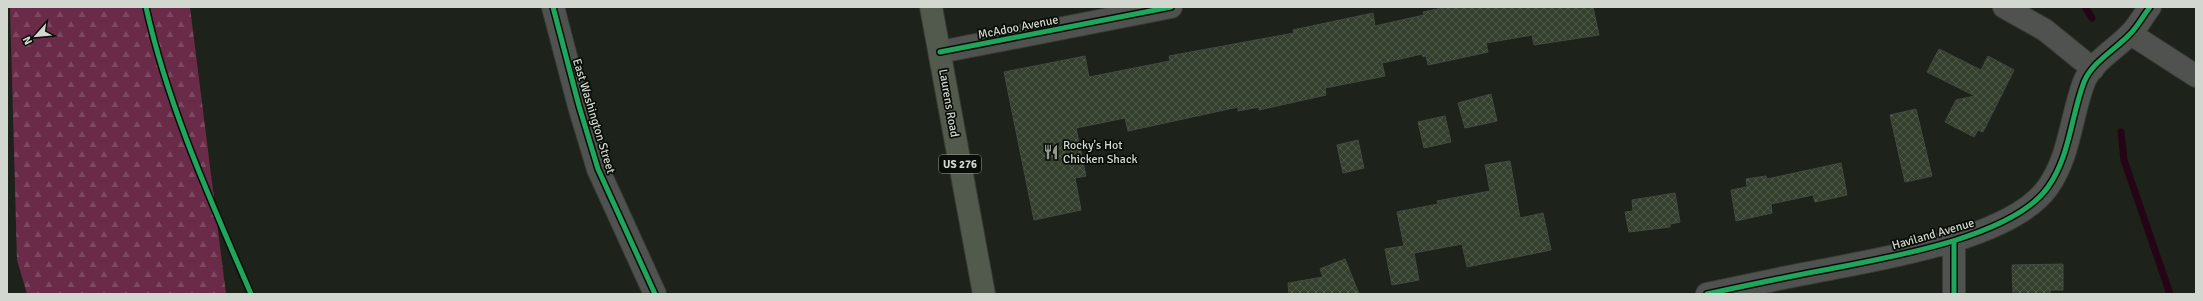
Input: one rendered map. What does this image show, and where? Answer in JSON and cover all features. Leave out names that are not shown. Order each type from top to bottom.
[{"type":"main road","name":"Laurens Road","points":[[931,7],[984,294]]},
{"type":"street","name":"East Washington Street","points":[[553,7],[579,106],[598,169],[655,294]]},
{"type":"street","name":"McAdoo Avenue","points":[[940,52],[1171,7]]},
{"type":"street","points":[[2004,7],[2045,30],[2093,69]]},
{"type":"street","name":"Haviland Avenue","points":[[1706,294],[1886,258],[1954,241],[1988,228],[2026,209],[2048,188],[2065,153],[2085,81],[2093,69],[2131,34],[2150,7]]},
{"type":"street","points":[[2131,34],[2196,76]]},
{"type":"street","points":[[1954,241],[1954,294]]},
{"type":"green space","points":[[10,7],[190,7],[226,294],[27,294],[17,260]]},
{"type":"building","points":[[1447,7],[1593,7],[1599,35],[1534,45],[1532,35],[1486,43],[1488,52],[1428,65],[1426,56],[1423,57],[1422,54],[1382,63],[1385,76],[1325,88],[1326,95],[1259,110],[1259,107],[1238,111],[1238,107],[1128,131],[1125,118],[1076,128],[1086,176],[1075,178],[1081,210],[1034,220],[1004,72],[1085,56],[1089,77],[1170,61],[1169,56],[1294,33],[1293,30],[1373,13],[1375,26],[1424,15],[1423,12]]},
{"type":"building","points":[[1939,49],[1981,70],[1988,56],[2014,70],[1983,132],[1978,130],[1974,137],[1945,122],[1956,100],[1975,96],[1927,72]]},
{"type":"building","points":[[1491,94],[1497,121],[1465,128],[1458,103]]},
{"type":"building","points":[[1916,109],[1932,176],[1905,182],[1890,115]]},
{"type":"building","points":[[1445,116],[1451,142],[1424,148],[1418,122]]},
{"type":"building","points":[[1358,140],[1364,168],[1343,173],[1337,145]]},
{"type":"building","points":[[1510,161],[1520,218],[1543,213],[1551,250],[1467,267],[1462,244],[1414,253],[1419,280],[1392,285],[1385,249],[1404,246],[1397,212],[1438,204],[1437,201],[1490,191],[1485,165]]},
{"type":"building","points":[[1841,163],[1847,195],[1815,202],[1813,195],[1771,204],[1772,213],[1736,221],[1731,190],[1747,187],[1746,179],[1766,176],[1767,179]]},
{"type":"building","points":[[1675,193],[1680,222],[1670,224],[1670,227],[1629,232],[1625,212],[1633,211],[1632,200]]},
{"type":"building","points":[[1345,259],[1359,294],[1289,294],[1288,283],[1323,277],[1320,269]]},
{"type":"building","points":[[2063,264],[2063,290],[2050,290],[2050,294],[2013,294],[2012,265]]},
{"type":"waterway","points":[[2085,7],[2092,18]]},
{"type":"waterway","points":[[2121,132],[2124,160],[2170,294]]},
{"type":"cycle path","points":[[146,7],[155,44],[178,117],[206,189],[251,294]]},
{"type":"cycle path","points":[[553,7],[579,106],[598,169],[655,294]]},
{"type":"cycle path","points":[[940,52],[1171,7]]},
{"type":"cycle path","points":[[1707,294],[1908,253],[1942,244],[1976,233],[2005,220],[2030,205],[2048,187],[2061,162],[2066,149],[2084,82],[2088,75],[2098,62],[2133,31],[2150,7]]},
{"type":"cycle path","points":[[1954,241],[1954,294]]},
{"type":"place","name":"Rocky's Hot Chicken Shack","points":[[1051,152]]}]
